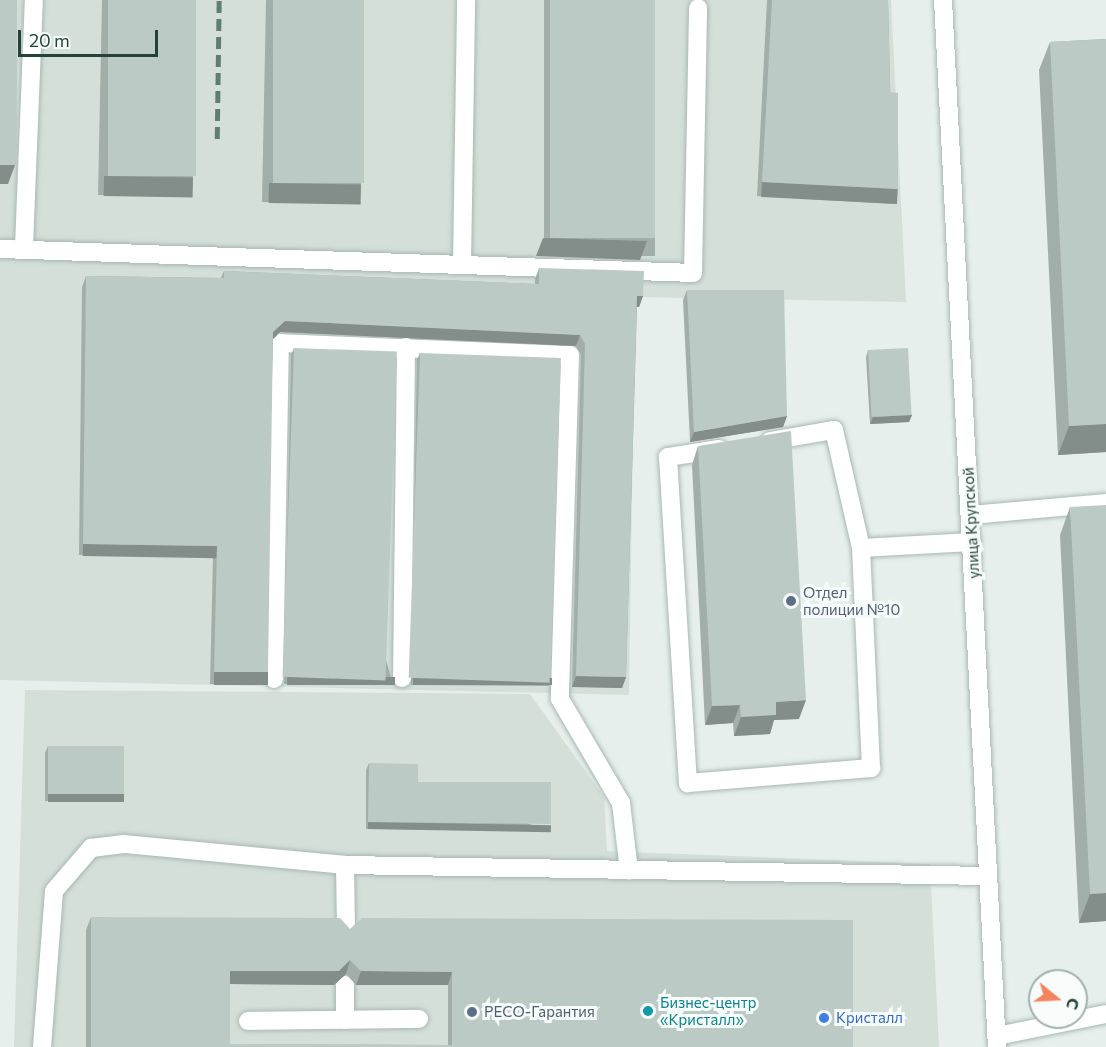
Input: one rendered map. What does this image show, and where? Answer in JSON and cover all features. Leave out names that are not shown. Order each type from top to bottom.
[{"type":"street","points":[[24,246],[34,0]]},
{"type":"street","points":[[462,264],[466,0]]},
{"type":"street","name":"улица Крупской","points":[[943,0],[997,1042]]},
{"type":"street","points":[[0,249],[24,246],[693,273],[698,8]]},
{"type":"street","points":[[274,679],[280,343],[406,346],[570,355],[560,699],[621,803],[629,871]]},
{"type":"street","points":[[402,678],[406,346]]},
{"type":"street","points":[[834,430],[861,549],[871,768],[688,783],[668,457],[834,430]]},
{"type":"street","points":[[971,515],[1106,503]]},
{"type":"street","points":[[861,549],[972,542]]},
{"type":"street","points":[[42,1047],[54,891],[91,848],[124,844],[345,865],[988,876]]},
{"type":"street","points":[[345,865],[346,931]]},
{"type":"street","points":[[345,985],[345,1020]]},
{"type":"street","points":[[997,1042],[1106,1014]]},
{"type":"street","points":[[248,1021],[419,1019]]},
{"type":"shaded area","points":[[0,0],[891,0],[906,302],[635,297],[629,695],[0,680]]},
{"type":"shaded area","points":[[25,690],[530,694],[604,797],[607,851],[930,864],[939,1047],[14,1047]]},
{"type":"building","points":[[0,0],[17,0],[17,165],[0,165]]},
{"type":"building","points":[[108,0],[196,0],[196,176],[108,176]]},
{"type":"building","points":[[273,0],[364,0],[364,183],[273,183]]},
{"type":"building","points":[[550,0],[655,0],[655,238],[550,238]]},
{"type":"building","points":[[772,0],[888,0],[890,92],[898,93],[898,189],[762,182]]},
{"type":"building","points":[[1106,39],[1106,424],[1069,426],[1050,42]]},
{"type":"building","points":[[539,268],[644,271],[643,296],[637,296],[626,677],[576,676],[585,344],[580,335],[285,321],[273,332],[268,672],[214,672],[217,546],[83,544],[86,276],[224,278],[224,271],[539,284]]},
{"type":"building","points":[[687,290],[784,290],[787,416],[694,432]]},
{"type":"building","points":[[294,348],[397,352],[385,680],[283,677]]},
{"type":"building","points":[[908,348],[912,415],[872,417],[868,350]]},
{"type":"building","points":[[420,353],[561,358],[550,683],[409,678]]},
{"type":"building","points":[[791,431],[806,700],[776,702],[776,715],[741,717],[740,705],[712,706],[698,446]]},
{"type":"building","points":[[1106,505],[1106,893],[1090,894],[1070,507]]},
{"type":"building","points":[[48,746],[124,746],[124,794],[48,794]]},
{"type":"building","points":[[369,763],[418,764],[418,782],[551,782],[551,824],[368,822]]},
{"type":"building","name":"Бизнес-центр «Кристалл»","points":[[91,917],[340,918],[350,929],[362,918],[853,920],[853,1047],[91,1047]],"holes":[[[350,960],[361,971],[452,972],[452,1045],[230,1044],[230,971],[339,971]]]},
{"type":"railway","points":[[217,139],[219,0]]},
{"type":"place","name":"Отдел полиции №10","points":[[791,601]]},
{"type":"place","name":"Бизнес-центр «Кристалл»","points":[[648,1011]]},
{"type":"place","name":"РЕСО-Гарантия","points":[[472,1012]]},
{"type":"place","name":"Кристалл","points":[[824,1018]]}]
